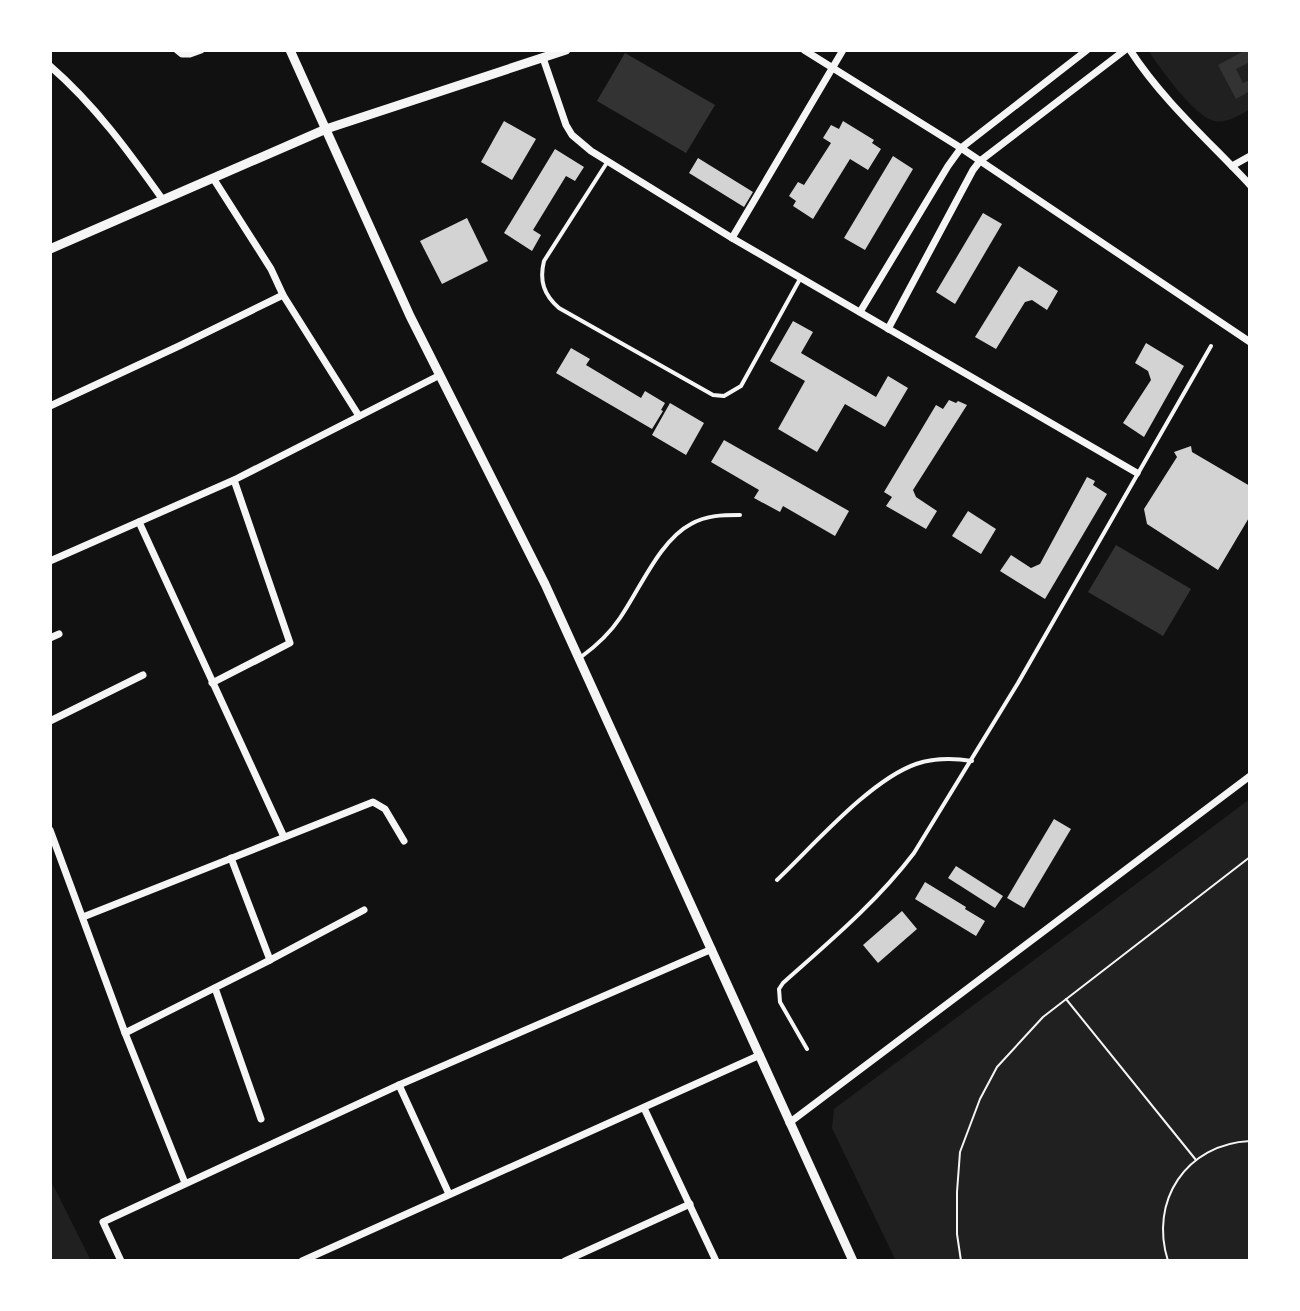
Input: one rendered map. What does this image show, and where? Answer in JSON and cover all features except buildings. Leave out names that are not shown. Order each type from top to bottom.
[{"type":"street","points":[[177,50],[190,54],[201,50]]},
{"type":"street","points":[[290,50],[410,316],[545,584],[853,1261]]},
{"type":"street","points":[[50,249],[326,129],[566,50]]},
{"type":"street","points":[[804,50],[961,148],[1250,342]]},
{"type":"street","points":[[732,238],[843,50]]},
{"type":"street","points":[[860,312],[961,148],[1087,50]]},
{"type":"street","points":[[888,329],[980,161],[1127,50],[1193,127],[1250,185]]},
{"type":"street","points":[[543,58],[566,125],[572,135],[591,151],[732,238],[1137,473]]},
{"type":"street","points":[[50,66],[108,125],[163,200]]},
{"type":"street","points":[[1232,166],[1250,156]]},
{"type":"street","points":[[213,178],[359,416]]},
{"type":"street","points":[[50,406],[283,295]]},
{"type":"street","points":[[50,561],[234,480],[440,375]]},
{"type":"street","points":[[212,683],[290,643],[234,480]]},
{"type":"street","points":[[139,522],[284,837]]},
{"type":"street","points":[[50,638],[59,634]]},
{"type":"street","points":[[50,721],[143,675]]},
{"type":"street","points":[[789,1123],[1250,776]]},
{"type":"street","points":[[83,917],[373,802],[385,809],[404,841]]},
{"type":"street","points":[[50,830],[125,1033],[185,1183]]},
{"type":"street","points":[[231,858],[270,960]]},
{"type":"street","points":[[125,1033],[364,910]]},
{"type":"street","points":[[121,1261],[103,1222],[399,1085],[712,949]]},
{"type":"street","points":[[215,988],[261,1119]]},
{"type":"street","points":[[302,1261],[760,1055]]},
{"type":"street","points":[[399,1085],[449,1194]]},
{"type":"street","points":[[644,1108],[716,1261]]},
{"type":"street","points":[[565,1261],[690,1204]]},
{"type":"lane","points":[[608,161],[544,261],[542,283],[559,308],[713,395],[724,396],[741,386],[801,278]]},
{"type":"lane","points":[[807,1049],[780,1002],[779,989],[871,904],[930,829],[1211,346]]},
{"type":"lane","points":[[579,659],[594,648],[620,619],[644,578],[679,532],[706,518],[740,515]]},
{"type":"lane","points":[[777,880],[845,814],[890,778],[927,761],[948,758],[972,761]]},
{"type":"path","points":[[961,1261],[957,1234],[960,1152],[980,1099],[997,1067],[1043,1017],[1250,857]]},
{"type":"path","points":[[1066,999],[1196,1160]]},
{"type":"path","points":[[1167,1260],[1162,1232],[1166,1205],[1177,1180],[1196,1160],[1220,1146],[1250,1141]]},
{"type":"shaded area","points":[[1148,50],[1250,50],[1250,109],[1223,121],[1206,117],[1178,90]]},
{"type":"shaded area","points":[[1250,50],[1250,62],[1236,69],[1243,83],[1250,80],[1250,91],[1236,99],[1218,65]]},
{"type":"shaded area","points":[[625,53],[715,105],[686,153],[597,101]]},
{"type":"shaded area","points":[[1116,545],[1191,589],[1163,636],[1088,592]]},
{"type":"shaded area","points":[[1250,799],[1250,1261],[896,1261],[832,1128],[834,1109]]},
{"type":"shaded area","points":[[50,1179],[91,1261],[50,1261]]}]
